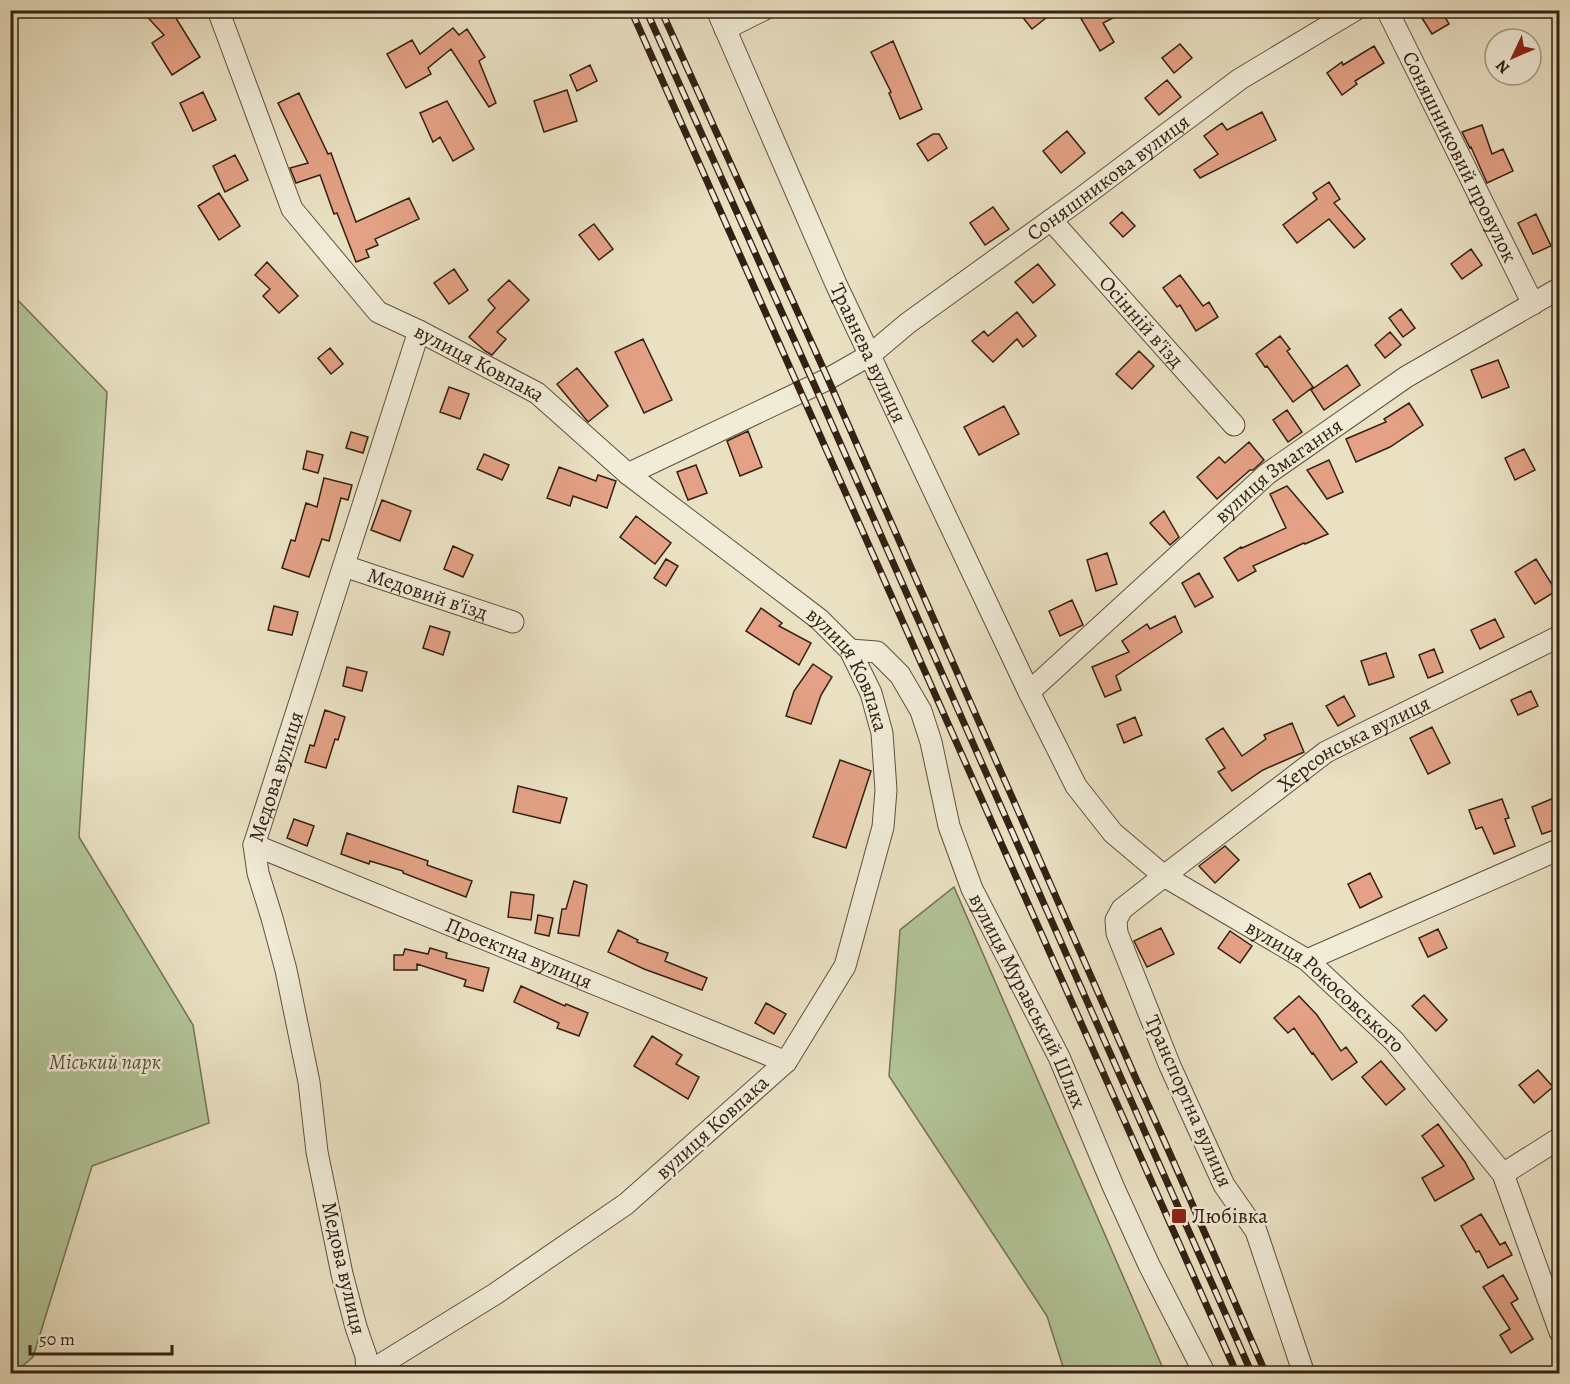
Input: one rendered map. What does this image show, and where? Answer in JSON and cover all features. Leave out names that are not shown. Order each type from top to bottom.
[{"type":"street","name":"вулиця Ковпака","points":[[218,10],[292,209],[378,312],[537,393],[628,474],[819,619],[850,650],[871,693],[882,733],[886,790],[883,827],[844,966],[786,1062],[626,1204],[495,1294],[367,1373]]},
{"type":"street","points":[[721,20],[763,10]]},
{"type":"street","name":"Соняшникова вулиця","points":[[628,474],[828,379],[870,355],[908,323],[1240,79],[1355,10]]},
{"type":"street","name":"Соняшниковий провулок","points":[[1387,10],[1533,304]]},
{"type":"street","name":"Травнева вулиця","points":[[721,20],[836,284],[1029,692]]},
{"type":"street","name":"Осінній в'їзд","points":[[1051,220],[1234,425]]},
{"type":"street","name":"вулиця Змагання","points":[[1029,692],[1267,474],[1406,377],[1560,288]]},
{"type":"street","name":"Медова вулиця","points":[[367,1373],[366,1356],[342,1274],[317,1152],[309,1082],[286,970],[258,873],[254,844],[419,332]]},
{"type":"street","name":"Медовий в'їзд","points":[[344,566],[513,622]]},
{"type":"street","name":"Херсонська вулиця","points":[[1164,876],[1326,752],[1560,636]]},
{"type":"street","name":"вулиця Муравський Шлях","points":[[850,650],[878,652],[900,675],[921,711],[931,742],[949,826],[972,889],[1059,1057],[1149,1265],[1205,1374]]},
{"type":"street","name":"вулиця Рокосовського","points":[[1029,692],[1076,786],[1113,833],[1164,876],[1307,960],[1394,1041],[1503,1174],[1560,1332]]},
{"type":"street","name":"Проектна вулиця","points":[[254,844],[786,1062]]},
{"type":"street","points":[[1307,960],[1560,849]]},
{"type":"street","name":"Транспортна вулиця","points":[[1164,876],[1122,909],[1116,920],[1117,933],[1170,1066],[1224,1185],[1256,1231],[1304,1374]]},
{"type":"street","points":[[1503,1174],[1560,1138]]},
{"type":"green space","name":"Міський парк","points":[[10,292],[107,392],[79,837],[193,1025],[209,1123],[92,1166],[33,1357],[13,1374],[10,1373]]},
{"type":"green space","points":[[954,887],[1165,1373],[1065,1373],[1047,1316],[889,1076],[900,930]]},
{"type":"building","points":[[141,10],[171,10],[200,57],[172,75],[152,43],[164,35]]},
{"type":"building","points":[[1017,10],[1056,10],[1032,29]]},
{"type":"building","points":[[1076,10],[1128,10],[1103,23],[1114,42],[1100,51]]},
{"type":"building","points":[[1428,10],[1441,10],[1449,24],[1432,34],[1420,15]]},
{"type":"building","points":[[453,28],[459,35],[467,29],[485,57],[479,61],[496,103],[489,107],[451,49],[428,68],[431,74],[406,88],[387,54],[412,40],[420,54]]},
{"type":"building","points":[[893,41],[922,109],[900,119],[889,93],[891,92],[871,52]]},
{"type":"building","points":[[1180,44],[1192,58],[1174,73],[1162,58]]},
{"type":"building","points":[[1374,46],[1384,63],[1355,81],[1357,84],[1342,95],[1327,73],[1342,62],[1343,65]]},
{"type":"building","points":[[590,65],[597,81],[577,91],[570,75]]},
{"type":"building","points":[[1167,80],[1181,97],[1159,115],[1145,98]]},
{"type":"building","points":[[567,90],[577,121],[544,132],[534,101]]},
{"type":"building","points":[[203,92],[216,120],[193,131],[180,103]]},
{"type":"building","points":[[299,93],[328,154],[331,153],[356,222],[409,198],[419,219],[375,239],[378,245],[366,250],[369,257],[356,262],[337,213],[334,214],[320,175],[296,183],[290,168],[308,163],[278,103]]},
{"type":"building","points":[[447,101],[474,149],[453,161],[440,137],[433,142],[420,113]]},
{"type":"building","points":[[1262,112],[1276,140],[1200,178],[1194,170],[1218,154],[1204,136],[1222,123],[1227,130]]},
{"type":"building","points":[[1482,125],[1492,154],[1503,149],[1513,171],[1487,183],[1462,132]]},
{"type":"building","points":[[1067,131],[1085,153],[1061,173],[1043,151]]},
{"type":"building","points":[[933,134],[939,134],[947,148],[928,161],[917,144]]},
{"type":"building","points":[[235,155],[248,180],[225,192],[213,166]]},
{"type":"building","points":[[1329,182],[1340,199],[1334,203],[1365,239],[1354,248],[1329,219],[1297,243],[1283,225],[1317,199],[1313,193]]},
{"type":"building","points":[[219,193],[240,226],[219,240],[198,206]]},
{"type":"building","points":[[993,207],[1009,229],[985,245],[970,223]]},
{"type":"building","points":[[1122,212],[1135,226],[1123,237],[1110,223]]},
{"type":"building","points":[[1536,214],[1551,246],[1533,254],[1518,223]]},
{"type":"building","points":[[594,224],[613,249],[599,260],[579,235]]},
{"type":"building","points":[[1471,249],[1482,265],[1462,279],[1451,264]]},
{"type":"building","points":[[267,262],[298,296],[279,313],[263,296],[270,289],[255,275]]},
{"type":"building","points":[[1038,264],[1055,285],[1033,303],[1015,282]]},
{"type":"building","points":[[454,269],[468,290],[449,304],[434,283]]},
{"type":"building","points":[[1180,275],[1203,306],[1209,302],[1218,317],[1196,331],[1180,305],[1177,307],[1163,288]]},
{"type":"building","points":[[509,280],[529,300],[497,332],[506,339],[492,355],[469,337],[495,308],[488,300]]},
{"type":"building","points":[[1401,309],[1415,328],[1403,337],[1389,318]]},
{"type":"building","points":[[1017,312],[1036,336],[1023,347],[1017,339],[993,362],[972,341],[984,331],[988,336]]},
{"type":"building","points":[[1390,332],[1401,345],[1385,358],[1375,345]]},
{"type":"building","points":[[1280,336],[1290,349],[1287,351],[1313,387],[1293,402],[1256,354]]},
{"type":"building","points":[[643,339],[672,400],[644,413],[615,352]]},
{"type":"building","points":[[330,348],[343,364],[331,374],[318,358]]},
{"type":"building","points":[[1139,351],[1154,366],[1132,389],[1116,374]]},
{"type":"building","points":[[1498,360],[1509,387],[1482,398],[1471,370]]},
{"type":"building","points":[[1347,365],[1360,385],[1324,410],[1311,390]]},
{"type":"building","points":[[577,368],[608,406],[588,422],[557,384]]},
{"type":"building","points":[[449,387],[469,394],[460,419],[440,412]]},
{"type":"building","points":[[1409,403],[1423,425],[1390,447],[1356,462],[1346,439],[1386,422],[1384,419]]},
{"type":"building","points":[[1004,406],[1019,434],[979,455],[964,427]]},
{"type":"building","points":[[1287,410],[1302,432],[1288,442],[1273,420]]},
{"type":"building","points":[[748,431],[762,467],[740,476],[727,441]]},
{"type":"building","points":[[351,432],[368,437],[363,453],[346,448]]},
{"type":"building","points":[[1249,442],[1264,460],[1217,499],[1197,477],[1219,457],[1225,463]]},
{"type":"building","points":[[1524,449],[1535,470],[1515,480],[1505,458]]},
{"type":"building","points":[[307,451],[323,455],[318,473],[303,469]]},
{"type":"building","points":[[484,454],[509,465],[502,480],[477,469]]},
{"type":"building","points":[[1329,460],[1343,492],[1327,499],[1307,470]]},
{"type":"building","points":[[696,465],[707,493],[688,500],[677,472]]},
{"type":"building","points":[[559,467],[596,481],[598,475],[616,481],[607,508],[573,496],[570,506],[547,498]]},
{"type":"building","points":[[324,478],[352,485],[348,500],[341,498],[329,541],[322,539],[309,577],[282,568],[291,540],[295,541],[306,503],[317,507]]},
{"type":"building","points":[[1287,486],[1328,534],[1253,566],[1256,571],[1238,581],[1224,558],[1241,547],[1286,528],[1270,494]]},
{"type":"building","points":[[382,500],[411,511],[400,541],[371,530]]},
{"type":"building","points":[[1164,511],[1179,537],[1170,545],[1150,523]]},
{"type":"building","points":[[636,516],[671,543],[655,564],[620,537]]},
{"type":"building","points":[[453,546],[473,555],[463,577],[444,569]]},
{"type":"building","points":[[1107,553],[1117,584],[1096,591],[1087,560]]},
{"type":"building","points":[[666,559],[678,566],[666,586],[654,578]]},
{"type":"building","points":[[1536,559],[1556,591],[1535,604],[1515,572]]},
{"type":"building","points":[[1199,573],[1213,597],[1195,607],[1182,583]]},
{"type":"building","points":[[1072,600],[1083,625],[1060,636],[1049,611]]},
{"type":"building","points":[[274,606],[298,612],[292,635],[268,630]]},
{"type":"building","points":[[761,608],[782,623],[779,626],[811,643],[799,665],[746,631]]},
{"type":"building","points":[[1175,616],[1182,632],[1116,676],[1121,690],[1105,697],[1092,667],[1129,652],[1122,641],[1147,624],[1150,629]]},
{"type":"building","points":[[1495,619],[1504,637],[1480,649],[1471,630]]},
{"type":"building","points":[[430,626],[450,632],[443,655],[423,648]]},
{"type":"building","points":[[1434,649],[1443,672],[1428,678],[1419,655]]},
{"type":"building","points":[[1386,653],[1394,677],[1369,685],[1361,661]]},
{"type":"building","points":[[813,664],[832,677],[821,695],[811,724],[786,716],[794,691]]},
{"type":"building","points":[[347,667],[367,672],[362,691],[343,686]]},
{"type":"building","points":[[1531,691],[1538,706],[1518,715],[1511,700]]},
{"type":"building","points":[[1344,696],[1355,716],[1338,726],[1326,706]]},
{"type":"building","points":[[325,710],[345,717],[326,768],[305,762],[310,745],[314,746]]},
{"type":"building","points":[[1135,717],[1142,735],[1124,743],[1117,725]]},
{"type":"building","points":[[1292,723],[1304,752],[1263,770],[1232,791],[1218,772],[1225,768],[1206,739],[1223,728],[1242,756],[1266,739],[1264,735]]},
{"type":"building","points":[[1432,727],[1450,763],[1428,774],[1410,738]]},
{"type":"building","points":[[840,760],[871,771],[846,848],[813,837]]},
{"type":"building","points":[[518,786],[567,798],[560,823],[513,812]]},
{"type":"building","points":[[1554,798],[1560,812],[1560,828],[1542,834],[1532,807]]},
{"type":"building","points":[[1502,799],[1509,818],[1505,819],[1515,846],[1494,854],[1482,827],[1476,829],[1469,810]]},
{"type":"building","points":[[294,819],[314,826],[307,846],[287,838]]},
{"type":"building","points":[[347,833],[428,861],[427,865],[472,881],[466,897],[403,873],[403,871],[370,861],[369,864],[341,854]]},
{"type":"building","points":[[1225,846],[1239,860],[1215,883],[1199,866]]},
{"type":"building","points":[[1370,873],[1382,897],[1360,908],[1348,884]]},
{"type":"building","points":[[574,881],[587,885],[579,936],[558,933],[562,909],[566,909]]},
{"type":"building","points":[[511,892],[534,895],[531,920],[508,917]]},
{"type":"building","points":[[538,915],[553,918],[549,936],[535,933]]},
{"type":"building","points":[[1161,928],[1174,954],[1147,967],[1134,941]]},
{"type":"building","points":[[1438,929],[1447,948],[1428,957],[1419,938]]},
{"type":"building","points":[[618,930],[638,940],[637,942],[668,953],[665,961],[707,978],[702,990],[644,969],[608,952]]},
{"type":"building","points":[[1230,931],[1252,946],[1240,963],[1218,948]]},
{"type":"building","points":[[430,948],[447,953],[446,958],[489,968],[483,991],[464,986],[466,980],[417,964],[417,970],[394,970],[394,955],[403,955],[405,949],[428,954]]},
{"type":"building","points":[[521,986],[565,1006],[566,1004],[588,1013],[579,1036],[557,1028],[559,1023],[514,1002]]},
{"type":"building","points":[[1424,995],[1447,1020],[1436,1031],[1412,1006]]},
{"type":"building","points":[[1299,996],[1317,1015],[1341,1051],[1346,1047],[1357,1062],[1332,1080],[1294,1028],[1288,1033],[1274,1018]]},
{"type":"building","points":[[766,1003],[786,1014],[774,1034],[755,1023]]},
{"type":"building","points":[[652,1036],[682,1055],[676,1064],[699,1077],[688,1099],[634,1066]]},
{"type":"building","points":[[1381,1061],[1405,1089],[1386,1105],[1362,1077]]},
{"type":"building","points":[[1538,1070],[1553,1087],[1534,1103],[1519,1085]]},
{"type":"building","points":[[1438,1124],[1474,1179],[1435,1201],[1422,1178],[1444,1166],[1422,1136]]},
{"type":"building","points":[[1481,1214],[1500,1245],[1505,1242],[1512,1255],[1488,1268],[1461,1226]]},
{"type":"building","points":[[1503,1275],[1518,1299],[1511,1303],[1533,1339],[1511,1353],[1500,1335],[1510,1329],[1483,1287]]},
{"type":"railway","points":[[631,10],[1237,1374]]},
{"type":"railway","points":[[646,10],[1252,1374]]},
{"type":"railway","points":[[661,10],[828,379],[1266,1374]]},
{"type":"place","name":"Любівка","points":[[1179,1216]]}]
